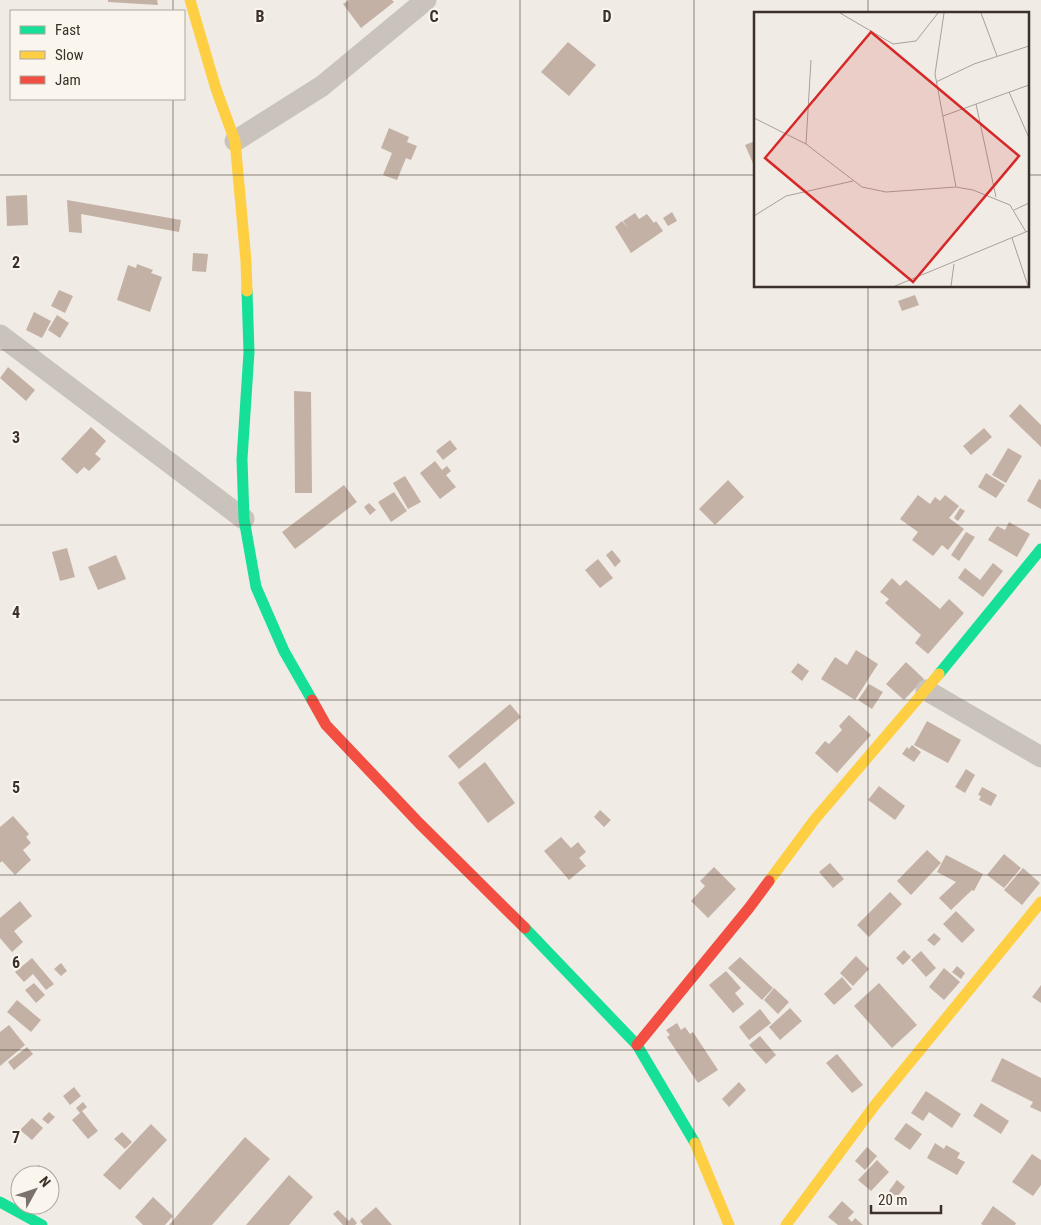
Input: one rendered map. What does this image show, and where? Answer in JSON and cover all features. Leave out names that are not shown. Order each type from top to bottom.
[{"type":"street","points":[[190,0],[216,89],[235,141],[246,262],[248,352],[242,459],[244,519],[256,587],[284,651],[326,724],[419,823],[550,953],[637,1045],[692,1135],[729,1225]]},
{"type":"street","points":[[235,141],[322,86],[426,0]]},
{"type":"street","points":[[0,335],[244,519]]},
{"type":"street","points":[[637,1045],[749,908],[815,819],[926,690],[1041,549]]},
{"type":"street","points":[[926,690],[1041,757]]},
{"type":"street","points":[[786,1225],[874,1105],[1041,902]]},
{"type":"street","points":[[0,1202],[42,1225]]},
{"type":"building","points":[[108,0],[157,0],[158,5],[108,2]]},
{"type":"building","points":[[349,0],[392,0],[394,2],[361,28],[343,4]]},
{"type":"building","points":[[568,42],[596,65],[569,96],[541,72]]},
{"type":"building","points":[[389,128],[409,137],[407,142],[417,146],[411,160],[406,158],[397,180],[383,175],[392,153],[381,148]]},
{"type":"building","points":[[754,141],[754,166],[745,145]]},
{"type":"building","points":[[27,195],[28,225],[7,226],[6,196]]},
{"type":"building","points":[[67,200],[181,220],[179,232],[81,214],[82,233],[69,232]]},
{"type":"building","points":[[672,212],[677,221],[668,226],[663,218]]},
{"type":"building","points":[[635,213],[639,219],[647,214],[654,223],[656,221],[663,231],[631,253],[615,227],[622,221],[628,228],[623,221]]},
{"type":"building","points":[[193,253],[208,254],[206,272],[192,271]]},
{"type":"building","points":[[137,264],[153,270],[151,273],[162,277],[150,312],[117,300],[128,265],[136,268]]},
{"type":"building","points":[[59,290],[73,296],[65,313],[51,306]]},
{"type":"building","points":[[915,295],[919,305],[902,311],[898,301]]},
{"type":"building","points":[[34,312],[51,321],[42,338],[26,330]]},
{"type":"building","points":[[57,315],[69,323],[60,338],[48,330]]},
{"type":"building","points":[[8,367],[35,390],[26,401],[0,378]]},
{"type":"building","points":[[294,391],[311,392],[312,493],[295,493]]},
{"type":"building","points":[[1020,404],[1041,425],[1041,447],[1009,416]]},
{"type":"building","points":[[91,427],[106,441],[95,454],[101,459],[89,471],[84,467],[77,474],[61,459]]},
{"type":"building","points":[[984,428],[992,437],[971,455],[963,446]]},
{"type":"building","points":[[450,440],[457,449],[443,460],[436,451]]},
{"type":"building","points":[[1008,448],[1022,456],[1006,483],[992,475]]},
{"type":"building","points":[[435,461],[442,470],[447,466],[451,471],[446,475],[456,487],[440,499],[420,473]]},
{"type":"building","points":[[986,473],[1005,485],[996,498],[978,487]]},
{"type":"building","points":[[405,476],[421,502],[408,509],[393,483]]},
{"type":"building","points":[[1039,479],[1041,480],[1041,509],[1027,501]]},
{"type":"building","points":[[728,480],[744,497],[715,525],[699,509]]},
{"type":"building","points":[[344,485],[357,502],[295,549],[282,532]]},
{"type":"building","points":[[394,492],[407,511],[391,522],[378,502]]},
{"type":"building","points":[[918,495],[930,504],[935,497],[940,501],[945,495],[959,506],[949,518],[964,529],[948,550],[942,545],[933,556],[912,540],[918,532],[900,519]]},
{"type":"building","points":[[369,503],[376,510],[370,515],[364,507]]},
{"type":"building","points":[[960,508],[965,511],[958,521],[954,518]]},
{"type":"building","points":[[1009,522],[1030,534],[1017,557],[988,540],[997,526],[1005,530]]},
{"type":"building","points":[[966,532],[975,537],[959,561],[951,555]]},
{"type":"building","points":[[67,548],[75,577],[60,581],[52,552]]},
{"type":"building","points":[[612,550],[621,561],[615,567],[606,555]]},
{"type":"building","points":[[116,555],[126,579],[98,590],[88,567]]},
{"type":"building","points":[[598,559],[613,578],[600,588],[585,570]]},
{"type":"building","points":[[993,563],[1003,571],[983,597],[958,578],[965,568],[980,580]]},
{"type":"building","points":[[892,578],[900,586],[906,580],[940,609],[949,599],[964,613],[928,654],[915,643],[921,635],[885,603],[889,599],[880,592]]},
{"type":"building","points":[[856,650],[878,664],[855,700],[821,679],[835,657],[847,665]]},
{"type":"building","points":[[906,662],[924,679],[904,700],[886,684]]},
{"type":"building","points":[[798,663],[809,671],[802,681],[791,672]]},
{"type":"building","points":[[869,684],[883,692],[872,709],[858,700]]},
{"type":"building","points":[[510,704],[521,717],[459,769],[448,756]]},
{"type":"building","points":[[849,715],[871,735],[837,773],[815,753],[825,741],[829,744],[842,730],[839,726]]},
{"type":"building","points":[[927,721],[961,740],[948,763],[914,745]]},
{"type":"building","points":[[912,745],[921,752],[914,762],[902,754],[907,747],[909,749]]},
{"type":"building","points":[[485,762],[515,803],[488,823],[458,783]]},
{"type":"building","points":[[966,769],[975,775],[965,793],[955,787]]},
{"type":"building","points":[[879,786],[905,806],[895,820],[868,800]]},
{"type":"building","points":[[982,787],[997,795],[991,806],[979,800],[981,796],[978,795]]},
{"type":"building","points":[[600,810],[611,820],[604,827],[594,817]]},
{"type":"building","points":[[13,816],[29,834],[26,837],[31,843],[23,850],[31,860],[15,875],[2,861],[0,863],[0,827]]},
{"type":"building","points":[[561,837],[571,848],[578,842],[586,852],[579,858],[586,866],[569,880],[544,851]]},
{"type":"building","points":[[927,850],[941,863],[911,895],[897,881]]},
{"type":"building","points":[[1004,854],[1021,868],[1004,888],[987,875]]},
{"type":"building","points":[[946,855],[983,874],[974,891],[972,890],[951,910],[939,898],[956,882],[937,872]]},
{"type":"building","points":[[830,863],[844,879],[833,888],[819,872]]},
{"type":"building","points":[[714,867],[736,889],[708,918],[691,901],[705,886],[700,881]]},
{"type":"building","points":[[1023,868],[1040,883],[1022,905],[1004,890]]},
{"type":"building","points":[[890,892],[902,904],[869,937],[857,925]]},
{"type":"building","points":[[20,901],[32,916],[14,931],[23,942],[12,952],[0,938],[0,918]]},
{"type":"building","points":[[956,911],[975,930],[962,943],[943,924]]},
{"type":"building","points":[[934,933],[941,939],[934,946],[927,940]]},
{"type":"building","points":[[904,950],[911,957],[903,965],[896,958]]},
{"type":"building","points":[[921,951],[936,968],[926,977],[911,960]]},
{"type":"building","points":[[856,956],[869,969],[853,986],[840,973]]},
{"type":"building","points":[[740,957],[773,988],[762,1000],[728,968]]},
{"type":"building","points":[[32,958],[54,984],[46,990],[33,974],[24,982],[15,972]]},
{"type":"building","points":[[61,963],[67,971],[61,976],[54,969]]},
{"type":"building","points":[[957,966],[965,973],[961,979],[952,972]]},
{"type":"building","points":[[944,968],[960,982],[944,1000],[929,987]]},
{"type":"building","points":[[726,971],[741,988],[735,993],[744,1004],[733,1013],[709,985]]},
{"type":"building","points":[[842,977],[852,989],[834,1005],[824,994]]},
{"type":"building","points":[[34,983],[45,995],[36,1003],[25,990]]},
{"type":"building","points":[[879,983],[917,1025],[892,1048],[854,1006]]},
{"type":"building","points":[[1041,985],[1041,1003],[1032,997]]},
{"type":"building","points":[[774,988],[789,1002],[778,1014],[764,1000]]},
{"type":"building","points":[[17,1000],[41,1020],[31,1032],[7,1012]]},
{"type":"building","points":[[790,1008],[802,1021],[780,1040],[769,1027]]},
{"type":"building","points":[[760,1009],[771,1023],[749,1040],[739,1027]]},
{"type":"building","points":[[677,1023],[681,1030],[685,1027],[690,1034],[693,1032],[718,1070],[698,1083],[667,1037],[670,1035],[666,1030]]},
{"type":"building","points":[[9,1025],[25,1045],[0,1066],[0,1032]]},
{"type":"building","points":[[760,1036],[776,1055],[766,1064],[749,1045]]},
{"type":"building","points":[[27,1047],[33,1054],[14,1070],[8,1062]]},
{"type":"building","points":[[837,1054],[863,1085],[852,1093],[826,1063]]},
{"type":"building","points":[[1002,1058],[1041,1078],[1041,1112],[1030,1107],[1033,1102],[991,1081]]},
{"type":"building","points":[[739,1082],[746,1090],[729,1107],[722,1099]]},
{"type":"building","points":[[74,1087],[81,1096],[70,1105],[63,1096]]},
{"type":"building","points":[[926,1091],[961,1114],[952,1128],[929,1112],[923,1121],[911,1113]]},
{"type":"building","points":[[83,1102],[87,1107],[82,1111],[98,1131],[88,1139],[72,1120],[80,1113],[76,1108]]},
{"type":"building","points":[[981,1103],[1009,1121],[1001,1134],[973,1116]]},
{"type":"building","points":[[49,1112],[55,1117],[48,1124],[42,1119]]},
{"type":"building","points":[[32,1118],[43,1128],[32,1140],[20,1130]]},
{"type":"building","points":[[906,1123],[922,1134],[910,1150],[894,1139]]},
{"type":"building","points":[[151,1124],[167,1140],[120,1190],[103,1175]]},
{"type":"building","points":[[122,1132],[132,1142],[125,1149],[114,1139]]},
{"type":"building","points":[[245,1137],[270,1159],[212,1225],[169,1225]]},
{"type":"building","points":[[935,1143],[944,1149],[946,1145],[960,1153],[957,1158],[965,1162],[957,1175],[927,1158]]},
{"type":"building","points":[[867,1147],[877,1156],[865,1170],[855,1161]]},
{"type":"building","points":[[1032,1154],[1041,1160],[1041,1185],[1033,1196],[1012,1182]]},
{"type":"building","points":[[877,1160],[889,1172],[871,1191],[858,1180]]},
{"type":"building","points":[[289,1175],[313,1197],[289,1225],[246,1225]]},
{"type":"building","points":[[897,1180],[905,1187],[897,1197],[889,1191]]},
{"type":"building","points":[[153,1197],[173,1216],[165,1225],[143,1225],[135,1217]]},
{"type":"building","points":[[842,1201],[854,1212],[848,1218],[852,1222],[855,1218],[863,1225],[838,1225],[828,1217]]},
{"type":"building","points":[[993,1206],[1016,1223],[1015,1225],[981,1224]]},
{"type":"building","points":[[376,1207],[392,1225],[363,1225],[360,1221]]},
{"type":"building","points":[[338,1210],[349,1221],[352,1217],[357,1223],[355,1225],[343,1225],[333,1214]]},
{"type":"traffic: fast","points":[[247,291],[249,352],[242,459],[244,519],[256,587],[284,651],[312,700]]},
{"type":"traffic: fast","points":[[939,674],[1041,549]]},
{"type":"traffic: fast","points":[[525,928],[637,1045],[695,1143]]},
{"type":"traffic: fast","points":[[0,1202],[42,1225]]},
{"type":"traffic: slow","points":[[190,0],[216,89],[235,141],[247,291]]},
{"type":"traffic: slow","points":[[769,881],[815,819],[939,674]]},
{"type":"traffic: slow","points":[[786,1225],[875,1105],[1041,902]]},
{"type":"traffic: slow","points":[[695,1143],[729,1225]]},
{"type":"traffic: jam","points":[[312,700],[326,725],[419,823],[525,928]]},
{"type":"traffic: jam","points":[[637,1045],[769,881]]}]
